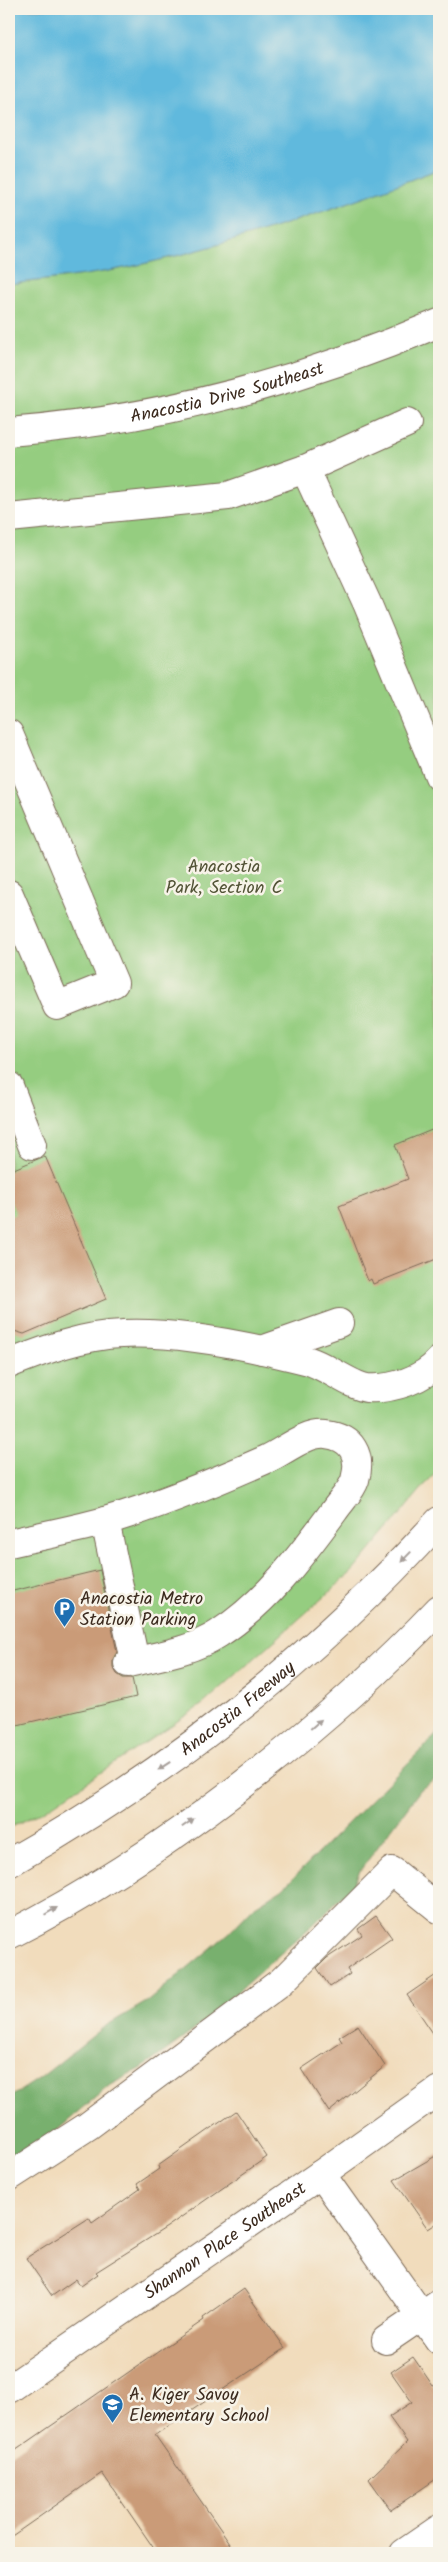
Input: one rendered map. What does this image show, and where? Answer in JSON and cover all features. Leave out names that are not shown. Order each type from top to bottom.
[{"type":"main road","name":"Anacostia Drive Southeast","points":[[9,432],[128,417],[239,394],[344,361],[439,324]]},
{"type":"main road","points":[[9,518],[228,496],[305,469],[408,423]]},
{"type":"main road","points":[[305,469],[366,603],[439,776]]},
{"type":"main road","points":[[9,734],[114,983],[57,1006],[9,894]]},
{"type":"main road","points":[[9,1086],[32,1144]]},
{"type":"main road","points":[[262,1350],[339,1323]]},
{"type":"main road","points":[[9,1364],[86,1339],[122,1334],[177,1337],[262,1350],[311,1362],[366,1388],[403,1384],[432,1369],[439,1361]]},
{"type":"main road","points":[[9,1543],[105,1520],[225,1477],[273,1456],[310,1436],[324,1434],[341,1437],[353,1446],[358,1462],[355,1481],[297,1561],[249,1611],[216,1635],[171,1653],[130,1655],[105,1520]]},
{"type":"main road","name":"Anacostia Freeway","points":[[9,1864],[108,1803],[210,1732],[308,1652],[370,1594],[439,1521]]},
{"type":"main road","points":[[9,1935],[122,1868],[262,1768],[354,1690],[439,1609]]},
{"type":"main road","points":[[9,1843],[108,1803]]},
{"type":"main road","points":[[9,2177],[88,2126],[282,1981],[392,1871],[439,1909]]},
{"type":"main road","name":"Shannon Place Southeast","points":[[9,2389],[321,2174],[439,2090]]},
{"type":"main road","points":[[321,2174],[431,2310],[439,2340]]},
{"type":"main road","points":[[386,2340],[431,2310]]},
{"type":"main road","points":[[404,2553],[439,2528]]},
{"type":"green space","name":"Anacostia Park, Section C","points":[[439,169],[439,1468],[353,1571],[203,1704],[45,1810],[9,1828],[9,284],[113,270],[184,254],[295,221]]},
{"type":"green space","points":[[439,1732],[439,1777],[421,1789],[359,1872],[353,1885],[315,1923],[193,2031],[142,2068],[110,2085],[48,2138],[9,2162],[9,2098],[40,2078],[104,2027],[148,2001],[229,1933],[255,1906],[282,1889]]},
{"type":"water","points":[[9,9],[439,9],[439,169],[295,221],[184,254],[113,270],[9,284]]},
{"type":"building","points":[[439,1127],[439,1258],[373,1284],[371,1279],[368,1281],[339,1206],[408,1179],[395,1145]]},
{"type":"building","points":[[45,1156],[106,1299],[24,1334],[14,1331],[9,1319],[9,1217],[16,1214],[9,1198],[9,1171]]},
{"type":"building","name":"Anacostia Metro Station Parking","points":[[100,1570],[117,1652],[113,1659],[113,1667],[117,1674],[123,1678],[132,1678],[136,1697],[9,1727],[9,1592]]},
{"type":"building","points":[[376,1916],[392,1938],[347,1969],[350,1974],[330,1987],[317,1968],[327,1958],[362,1935],[358,1929]]},
{"type":"building","points":[[439,1973],[439,2042],[407,1995]]},
{"type":"building","points":[[358,2025],[385,2066],[329,2112],[301,2069],[342,2042],[339,2037]]},
{"type":"building","points":[[236,2111],[267,2157],[167,2227],[96,2272],[98,2274],[81,2286],[76,2279],[52,2296],[26,2258],[89,2218],[92,2223],[140,2189],[137,2184],[159,2169],[158,2166]]},
{"type":"building","points":[[439,2154],[439,2222],[428,2229],[394,2180]]},
{"type":"building","name":"A. Kiger Savoy Elementary School","points":[[244,2289],[285,2348],[155,2435],[237,2553],[157,2553],[102,2473],[9,2538],[9,2455],[204,2320],[203,2318]]},
{"type":"building","points":[[413,2357],[433,2386],[439,2384],[439,2477],[391,2510],[369,2479],[407,2442],[389,2417],[412,2402],[391,2372]]},
{"type":"place","name":"Anacostia Metro Station Parking","points":[[64,1627]]},
{"type":"place","name":"A. Kiger Savoy Elementary School","points":[[113,2423]]}]
